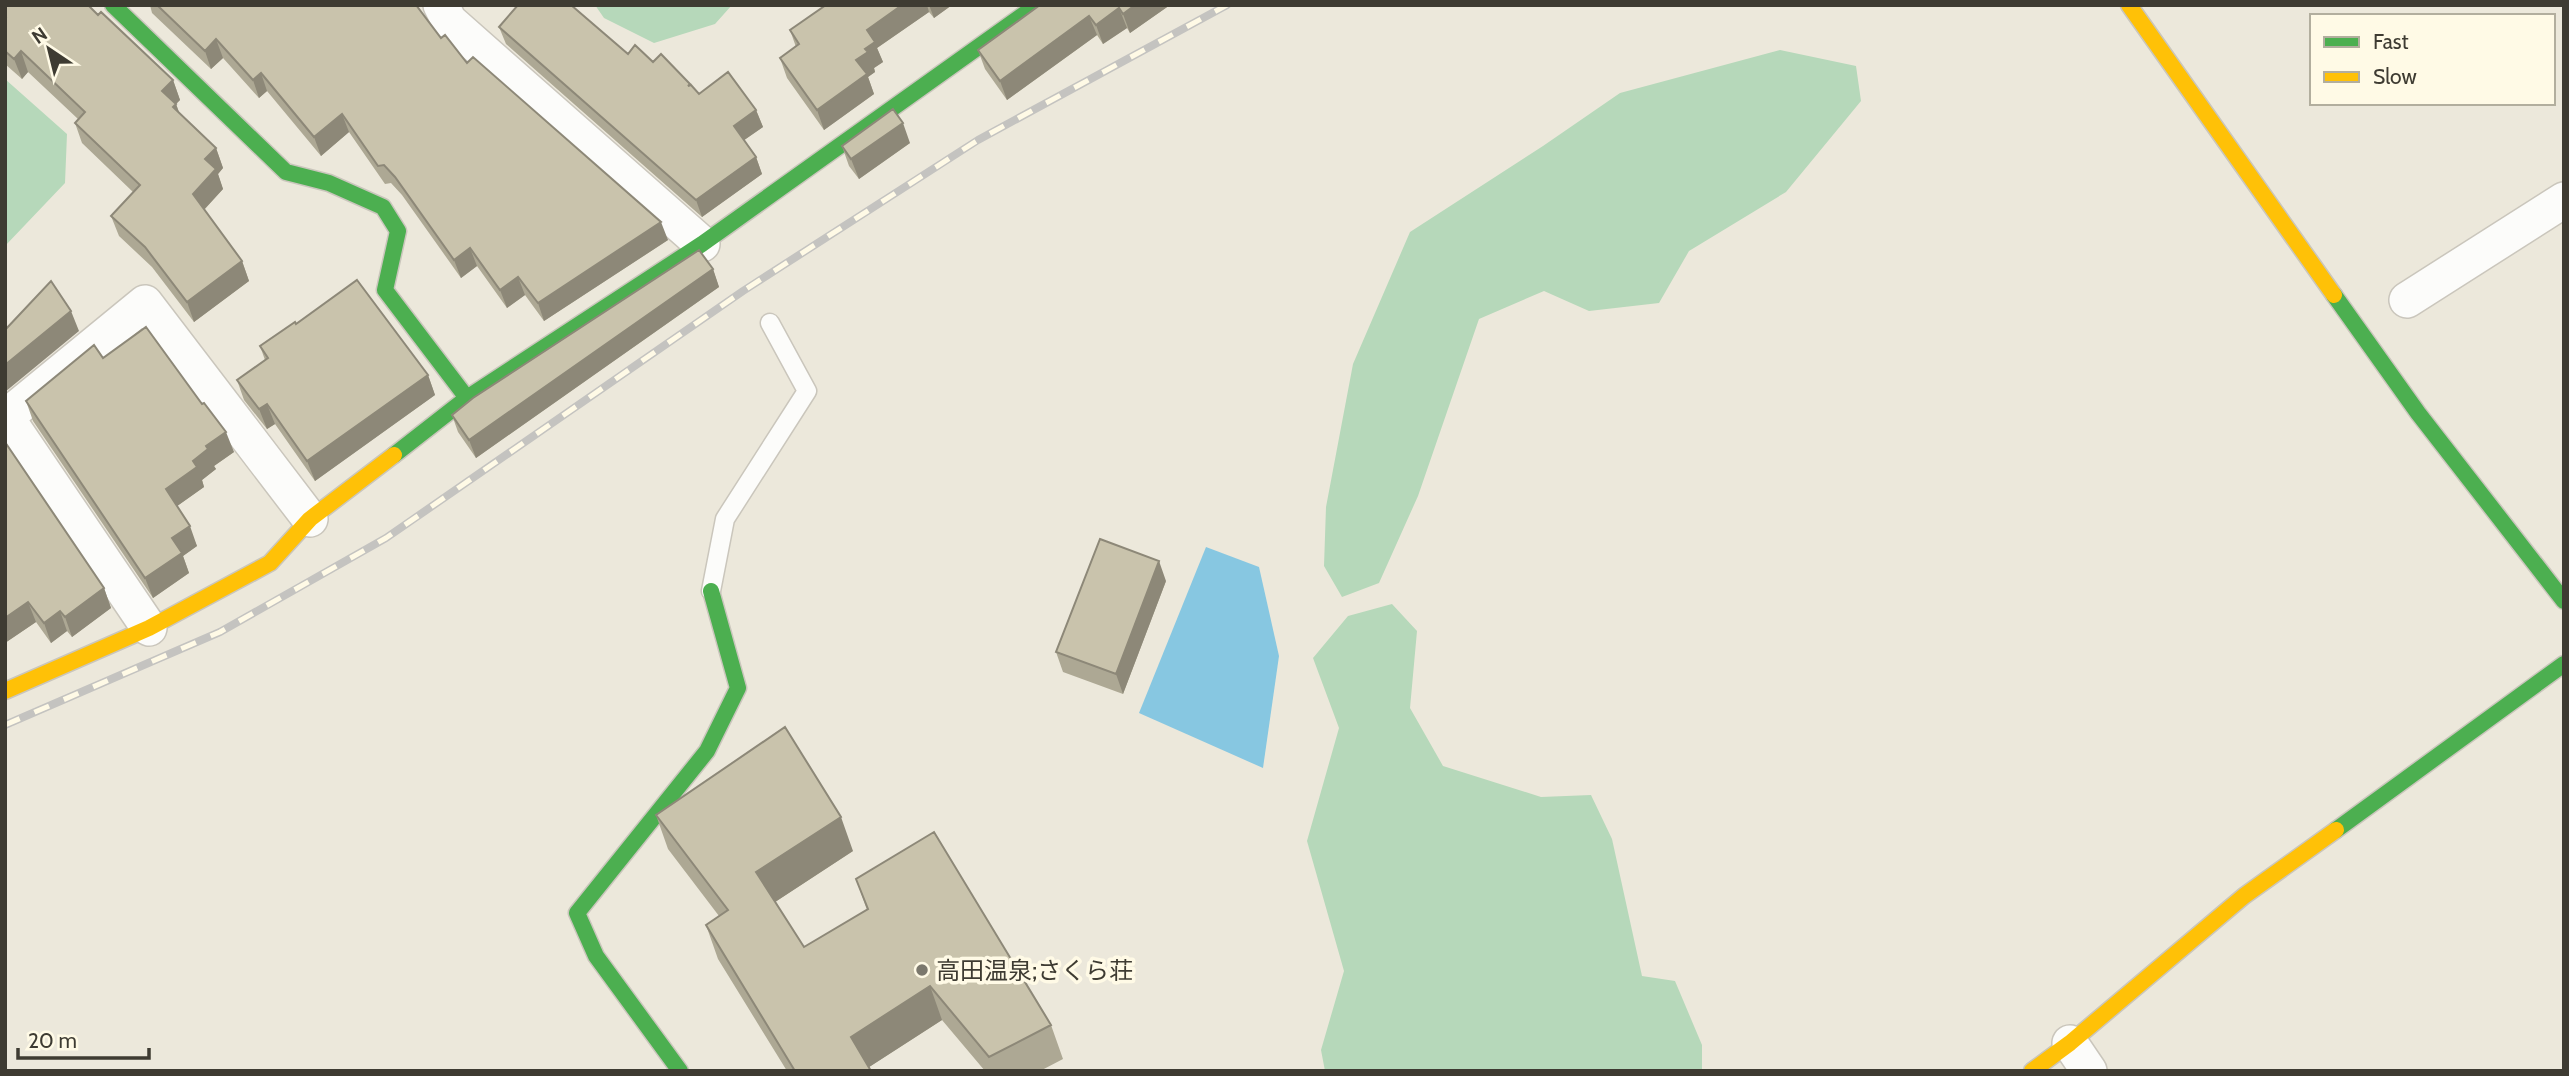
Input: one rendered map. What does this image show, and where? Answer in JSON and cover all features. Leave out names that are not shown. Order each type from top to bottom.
[{"type":"street","points":[[113,5],[286,172],[329,183],[383,207],[398,231],[385,290],[467,398]]},
{"type":"street","points":[[441,5],[449,21],[702,244]]},
{"type":"street","points":[[5,691],[149,628],[270,563],[310,519],[467,398],[702,244],[1037,5]]},
{"type":"street","points":[[2129,5],[2418,413],[2564,601]]},
{"type":"street","points":[[2407,300],[2564,200]]},
{"type":"street","points":[[149,628],[6,417],[145,303],[310,519]]},
{"type":"street","points":[[680,1071],[596,956],[577,913],[707,751],[738,688],[711,591]]},
{"type":"street","points":[[2032,1071],[2080,1057],[2244,896],[2564,664]]},
{"type":"lane","points":[[711,591],[725,519],[807,391],[770,323]]},
{"type":"green space","points":[[595,5],[732,5],[715,24],[654,43],[604,18]]},
{"type":"green space","points":[[1780,50],[1856,66],[1861,101],[1786,192],[1689,251],[1659,303],[1589,311],[1544,291],[1479,319],[1418,496],[1379,583],[1342,597],[1324,566],[1326,507],[1353,364],[1410,232],[1620,93]]},
{"type":"green space","points":[[5,79],[67,134],[65,183],[5,246]]},
{"type":"green space","points":[[1392,604],[1417,631],[1410,708],[1443,766],[1541,797],[1591,795],[1612,839],[1642,976],[1675,981],[1702,1045],[1702,1071],[1325,1071],[1321,1050],[1344,971],[1307,841],[1339,728],[1313,658],[1348,616]]},
{"type":"water","points":[[1206,547],[1259,567],[1279,656],[1263,768],[1139,713]]},
{"type":"building","points":[[5,5],[88,5],[98,15],[101,12],[173,80],[162,91],[176,104],[173,107],[216,148],[205,159],[216,169],[193,194],[242,261],[187,302],[145,247],[111,216],[140,185],[75,123],[85,112],[21,51],[14,59],[5,51]]},
{"type":"building","points":[[157,5],[416,5],[441,38],[445,35],[467,63],[473,57],[661,222],[538,303],[518,277],[500,290],[470,248],[454,260],[395,177],[384,165],[378,166],[342,114],[314,137],[261,73],[253,80],[216,39],[205,51]]},
{"type":"building","points":[[518,5],[571,5],[628,54],[635,45],[653,62],[661,54],[690,84],[688,86],[691,85],[699,94],[728,72],[756,110],[734,126],[756,157],[696,200],[499,27]]},
{"type":"building","points":[[826,5],[902,5],[867,30],[875,42],[865,49],[868,52],[856,60],[867,74],[817,110],[780,58],[799,44],[790,30]]},
{"type":"building","points":[[1040,5],[1135,5],[1123,14],[1119,8],[1096,25],[1089,16],[1000,81],[978,50]]},
{"type":"building","points":[[893,109],[903,123],[851,159],[842,146]]},
{"type":"building","points":[[699,250],[713,269],[469,440],[452,415],[473,398]]},
{"type":"building","points":[[357,280],[428,375],[307,461],[267,404],[259,409],[237,380],[268,358],[260,346]]},
{"type":"building","points":[[51,281],[71,311],[5,365],[5,330]]},
{"type":"building","points":[[146,327],[202,404],[204,403],[226,432],[206,446],[208,449],[193,461],[197,467],[166,489],[190,526],[172,538],[182,553],[145,578],[26,401],[94,345],[103,358]]},
{"type":"building","points":[[5,442],[104,588],[65,617],[60,611],[44,623],[28,602],[5,618]]},
{"type":"building","points":[[1100,539],[1159,561],[1116,674],[1056,652]]},
{"type":"building","points":[[785,727],[841,817],[756,872],[804,947],[868,909],[856,879],[934,832],[1051,1025],[989,1057],[930,986],[851,1037],[871,1071],[795,1071],[706,925],[728,910],[656,815]]},
{"type":"railway","points":[[5,725],[220,632],[386,538],[743,291],[978,140],[1227,5]]},
{"type":"traffic: fast","points":[[113,5],[286,172],[329,183],[383,207],[398,231],[385,290],[467,398]]},
{"type":"traffic: fast","points":[[394,455],[467,398],[702,244],[1037,5]]},
{"type":"traffic: fast","points":[[2334,295],[2418,413],[2564,601]]},
{"type":"traffic: fast","points":[[680,1071],[596,956],[577,913],[707,751],[738,688],[711,591]]},
{"type":"traffic: fast","points":[[2336,830],[2564,664]]},
{"type":"traffic: slow","points":[[2129,5],[2334,295]]},
{"type":"traffic: slow","points":[[5,691],[149,628],[270,563],[310,519],[394,455]]},
{"type":"traffic: slow","points":[[2032,1071],[2070,1043],[2244,896],[2336,830]]},
{"type":"place","name":"高田温泉;さくら荘","points":[[922,970]]}]
